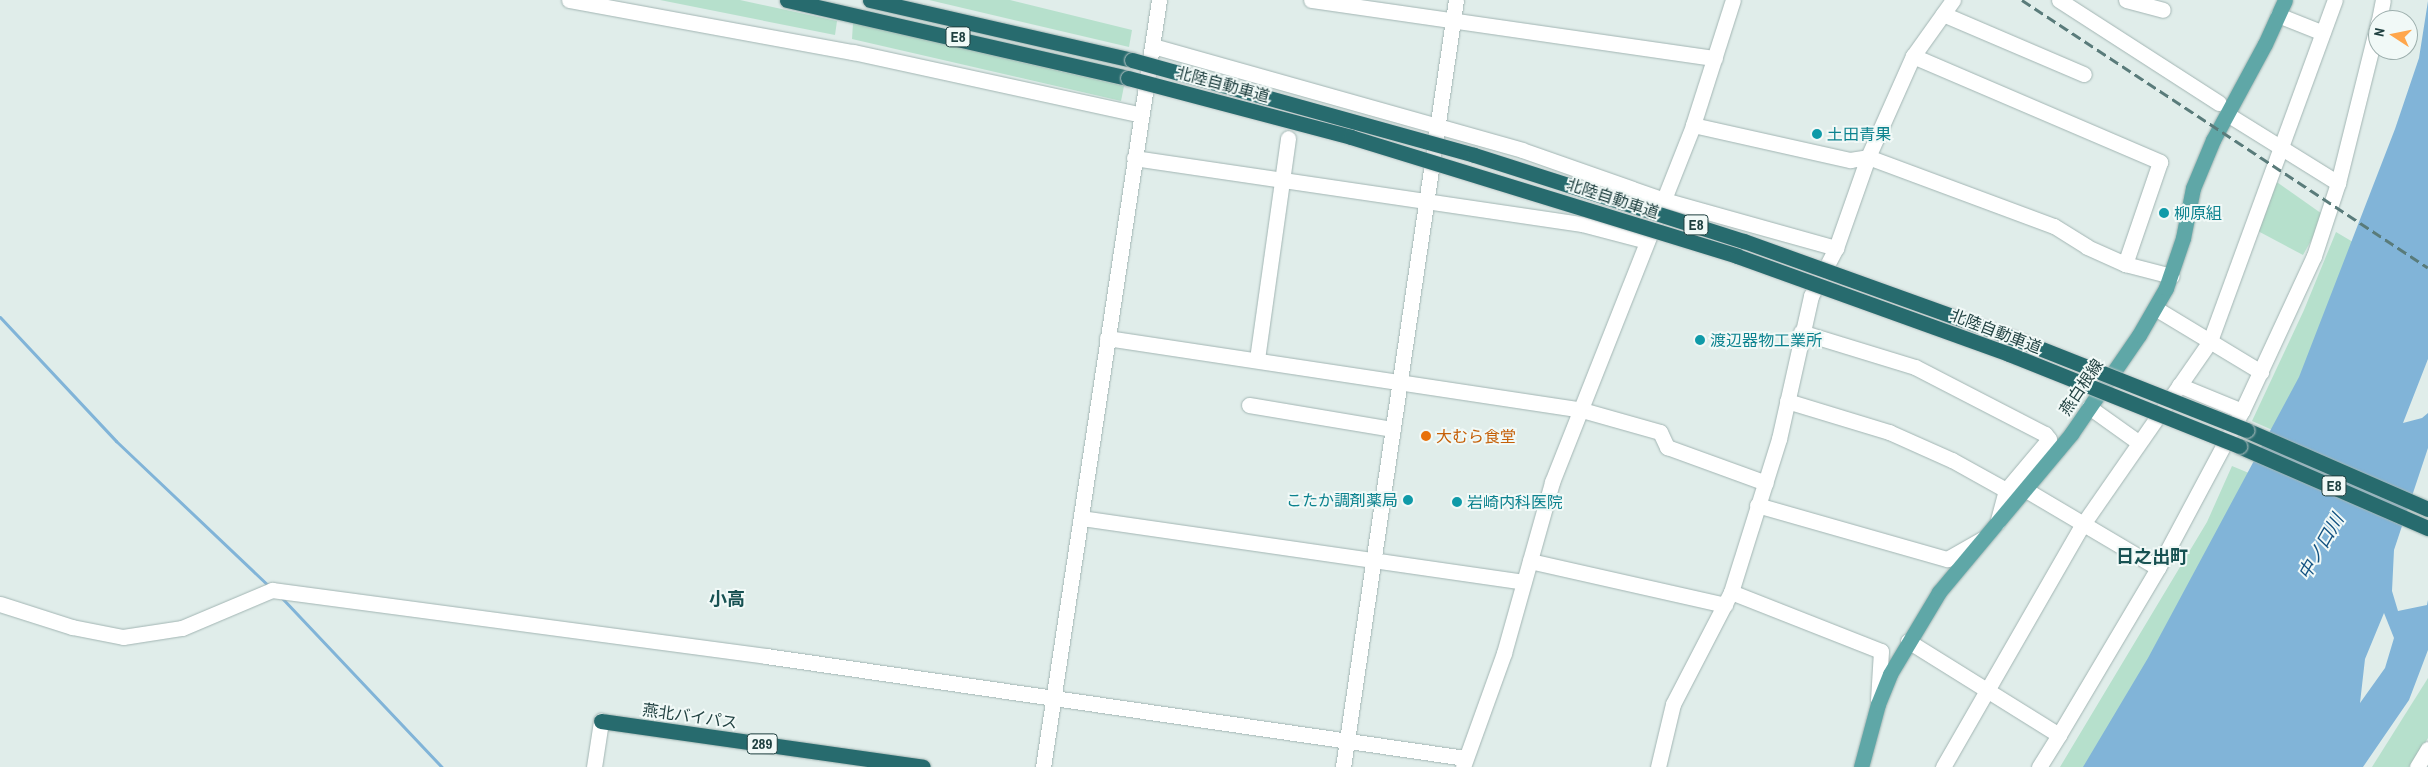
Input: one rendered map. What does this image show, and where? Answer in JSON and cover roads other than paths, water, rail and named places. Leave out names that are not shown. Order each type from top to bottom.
[{"type":"highway","name":"北陸自動車道","points":[[787,0],[1128,78],[1351,137],[1737,256],[2000,351],[2149,409],[2428,528]]},
{"type":"highway","name":"北陸自動車道","points":[[870,0],[1132,60],[1474,155],[1872,285],[2184,405],[2428,509]]},
{"type":"highway","name":"燕北バイパス","points":[[601,721],[923,767]]},
{"type":"main road","name":"燕白根線","points":[[1861,767],[1878,704],[1908,641],[1938,592],[2026,490],[2089,407],[2155,308],[2171,276],[2183,238],[2193,188],[2223,108],[2285,0]]},
{"type":"street","points":[[568,0],[853,52],[1141,115]]},
{"type":"street","points":[[1043,767],[1159,0]]},
{"type":"street","points":[[1311,0],[1715,58]]},
{"type":"street","points":[[1343,767],[1426,201],[1435,125],[1456,0]]},
{"type":"street","points":[[0,604],[72,627],[123,637],[182,628],[272,590],[1347,739],[1464,763],[1504,653],[1552,482],[1664,200],[1692,125],[1733,0]]},
{"type":"street","points":[[1658,767],[1673,704],[1728,599],[1757,505],[1766,483],[1810,296],[1836,248],[1868,157],[1913,56],[1953,0]]},
{"type":"street","points":[[2059,0],[2281,148],[2338,183]]},
{"type":"street","points":[[2126,0],[2164,10]]},
{"type":"street","points":[[1943,767],[2083,524],[2138,442],[2210,341],[2335,0]]},
{"type":"street","points":[[1943,14],[2084,74]]},
{"type":"street","points":[[2278,15],[2323,33]]},
{"type":"street","points":[[1153,46],[1522,150],[1664,200],[1836,248]]},
{"type":"street","points":[[1913,56],[2160,162],[2124,264]]},
{"type":"street","points":[[2039,767],[2060,735],[2158,568],[2261,372],[2314,256],[2338,183],[2368,60]]},
{"type":"street","points":[[1692,125],[1850,160],[1868,157],[2054,226],[2087,246],[2124,264],[2171,276]]},
{"type":"street","points":[[1257,360],[1288,138]]},
{"type":"street","points":[[1134,158],[1582,224],[1647,241]]},
{"type":"street","points":[[2155,308],[2261,372]]},
{"type":"street","points":[[1801,332],[1915,367],[2045,434],[2050,439],[2006,490],[1996,523]]},
{"type":"street","points":[[1107,338],[1582,410],[1660,432],[1667,447],[1766,483]]},
{"type":"street","points":[[2179,385],[2242,411]]},
{"type":"street","points":[[1787,400],[1889,432],[2006,490]]},
{"type":"street","points":[[1249,405],[1393,429]]},
{"type":"street","points":[[2089,407],[2138,442]]},
{"type":"street","points":[[2026,490],[2158,568]]},
{"type":"street","points":[[1757,505],[1947,559],[1982,539]]},
{"type":"street","points":[[1081,518],[1523,582]]},
{"type":"street","points":[[1530,561],[1728,599],[1881,651],[1878,704]]},
{"type":"street","points":[[1908,641],[2060,735]]},
{"type":"street","points":[[594,767],[601,721]]},
{"type":"street","points":[[2417,767],[2428,749]]},
{"type":"water","name":"中ノ口川","points":[[2428,1],[2428,359],[2403,423],[2422,418],[2428,413],[2428,448],[2394,550],[2392,591],[2398,611],[2427,605],[2428,600],[2428,650],[2409,700],[2363,767],[2083,767],[2148,658],[2299,377],[2395,129],[2419,58]],"holes":[[[2384,613],[2394,638],[2385,668],[2360,703],[2365,659]]]},
{"type":"waterway","points":[[0,317],[116,441],[269,586]]},
{"type":"waterway","points":[[281,597],[442,767]]},
{"type":"railway","points":[[2022,0],[2428,268]]},
{"type":"place","name":"土田青果","points":[[1817,134]]},
{"type":"place","name":"柳原組","points":[[2164,213]]},
{"type":"place","name":"渡辺器物工業所","points":[[1700,340]]},
{"type":"place","name":"大むら食堂","points":[[1426,436]]},
{"type":"place","name":"こたか調剤薬局","points":[[1408,500]]},
{"type":"place","name":"岩崎内科医院","points":[[1457,502]]},
{"type":"district","name":"日之出町","points":[[2152,557]]},
{"type":"district","name":"小高","points":[[727,599]]}]
